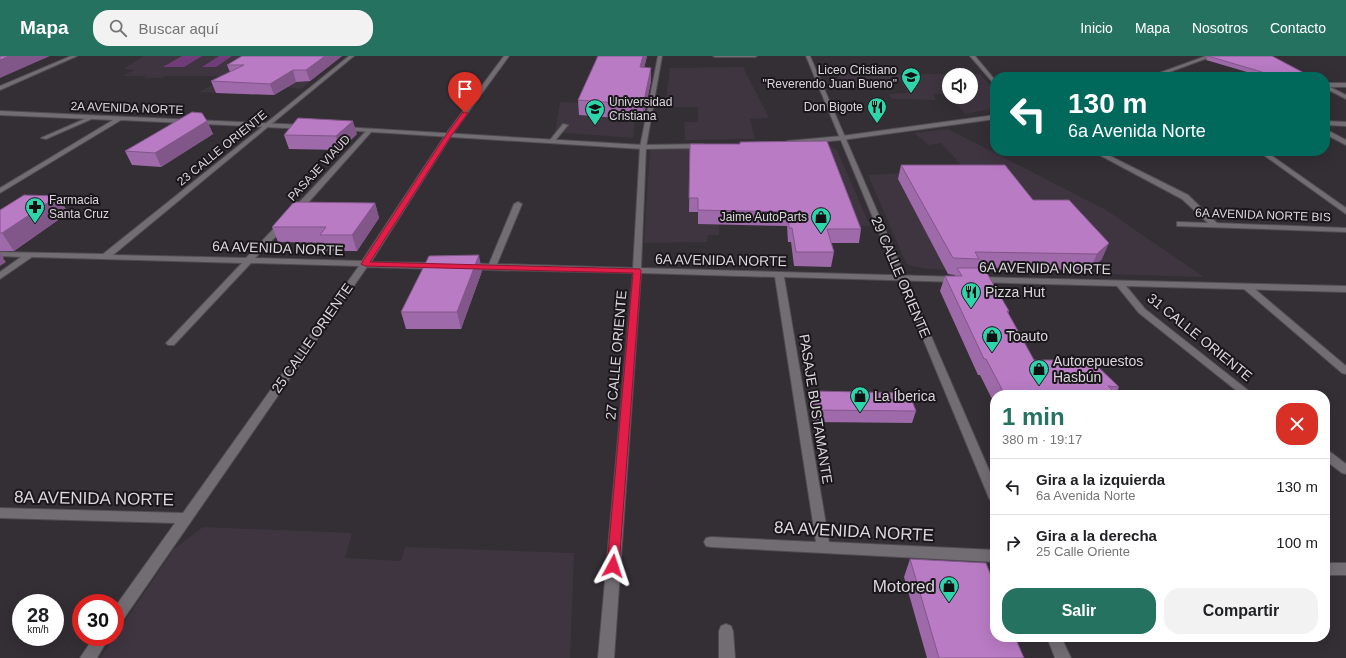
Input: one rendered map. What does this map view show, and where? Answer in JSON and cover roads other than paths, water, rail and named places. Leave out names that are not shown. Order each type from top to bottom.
[{"type":"street","points":[[0,88],[75,56]]},
{"type":"street","name":"23 CALLE ORIENTE","points":[[106,256],[352,56]]},
{"type":"street","name":"25 CALLE ORIENTE","points":[[124,606],[365,264],[448,135],[508,56]]},
{"type":"street","name":"27 CALLE ORIENTE","points":[[606,658],[637,271],[643,147],[660,56]]},
{"type":"street","points":[[715,56],[756,56]]},
{"type":"street","name":"29 CALLE ORIENTE","points":[[808,56],[990,486]]},
{"type":"street","points":[[972,56],[990,77]]},
{"type":"street","points":[[1167,72],[1207,56]]},
{"type":"street","points":[[1330,85],[1346,85]]},
{"type":"street","points":[[1330,88],[1346,97]]},
{"type":"street","name":"2A AVENIDA NORTE","points":[[0,113],[314,127]]},
{"type":"street","points":[[44,138],[92,118]]},
{"type":"street","points":[[782,143],[842,138],[990,118]]},
{"type":"street","points":[[0,191],[120,119]]},
{"type":"street","points":[[1330,124],[1346,124]]},
{"type":"street","points":[[552,141],[565,125]]},
{"type":"street","points":[[338,129],[643,147],[713,146]]},
{"type":"street","name":"PASAJE VIAUD","points":[[172,343],[369,131]]},
{"type":"street","points":[[1330,134],[1346,143]]},
{"type":"street","points":[[1105,156],[1185,197],[1215,225]]},
{"type":"street","points":[[1268,156],[1346,212]]},
{"type":"street","points":[[492,267],[518,204]]},
{"type":"street","name":"6A AVENIDA NORTE BIS","points":[[1180,224],[1346,230]]},
{"type":"street","name":"6A AVENIDA NORTE","points":[[0,254],[444,266]]},
{"type":"street","points":[[0,276],[31,254]]},
{"type":"street","name":"6A AVENIDA NORTE","points":[[460,266],[1346,289]]},
{"type":"street","name":"PASAJE BUSTAMANTE","points":[[779,274],[823,547]]},
{"type":"street","name":"31 CALLE ORIENTE","points":[[1119,283],[1134,303],[1147,316],[1243,390]]},
{"type":"street","points":[[1247,286],[1341,362],[1346,371]]},
{"type":"street","points":[[1330,458],[1346,470]]},
{"type":"street","name":"8A AVENIDA NORTE","points":[[0,514],[186,518]]},
{"type":"street","name":"8A AVENIDA NORTE","points":[[711,542],[990,556]]},
{"type":"street","points":[[1330,569],[1346,569]]},
{"type":"street","points":[[726,631],[727,658]]},
{"type":"street","points":[[1056,642],[1064,658]]},
{"type":"street","points":[[88,658],[96,646]]},
{"type":"place","name":"Liceo Cristiano \"Reverendo Juan Bueno\"","points":[[911,94]]},
{"type":"place","name":"Don Bigote","points":[[877,124]]},
{"type":"place","name":"Universidad Cristiana","points":[[595,126]]},
{"type":"place","name":"Farmacia Santa Cruz","points":[[35,224]]},
{"type":"place","name":"Jaime AutoParts","points":[[821,234]]},
{"type":"place","name":"Pizza Hut","points":[[971,309]]},
{"type":"place","name":"Toauto","points":[[992,353]]},
{"type":"place","name":"Autorepuestos Hasbún","points":[[1039,386]]},
{"type":"place","name":"La Íberica","points":[[860,413]]},
{"type":"place","name":"Motored","points":[[949,603]]}]
